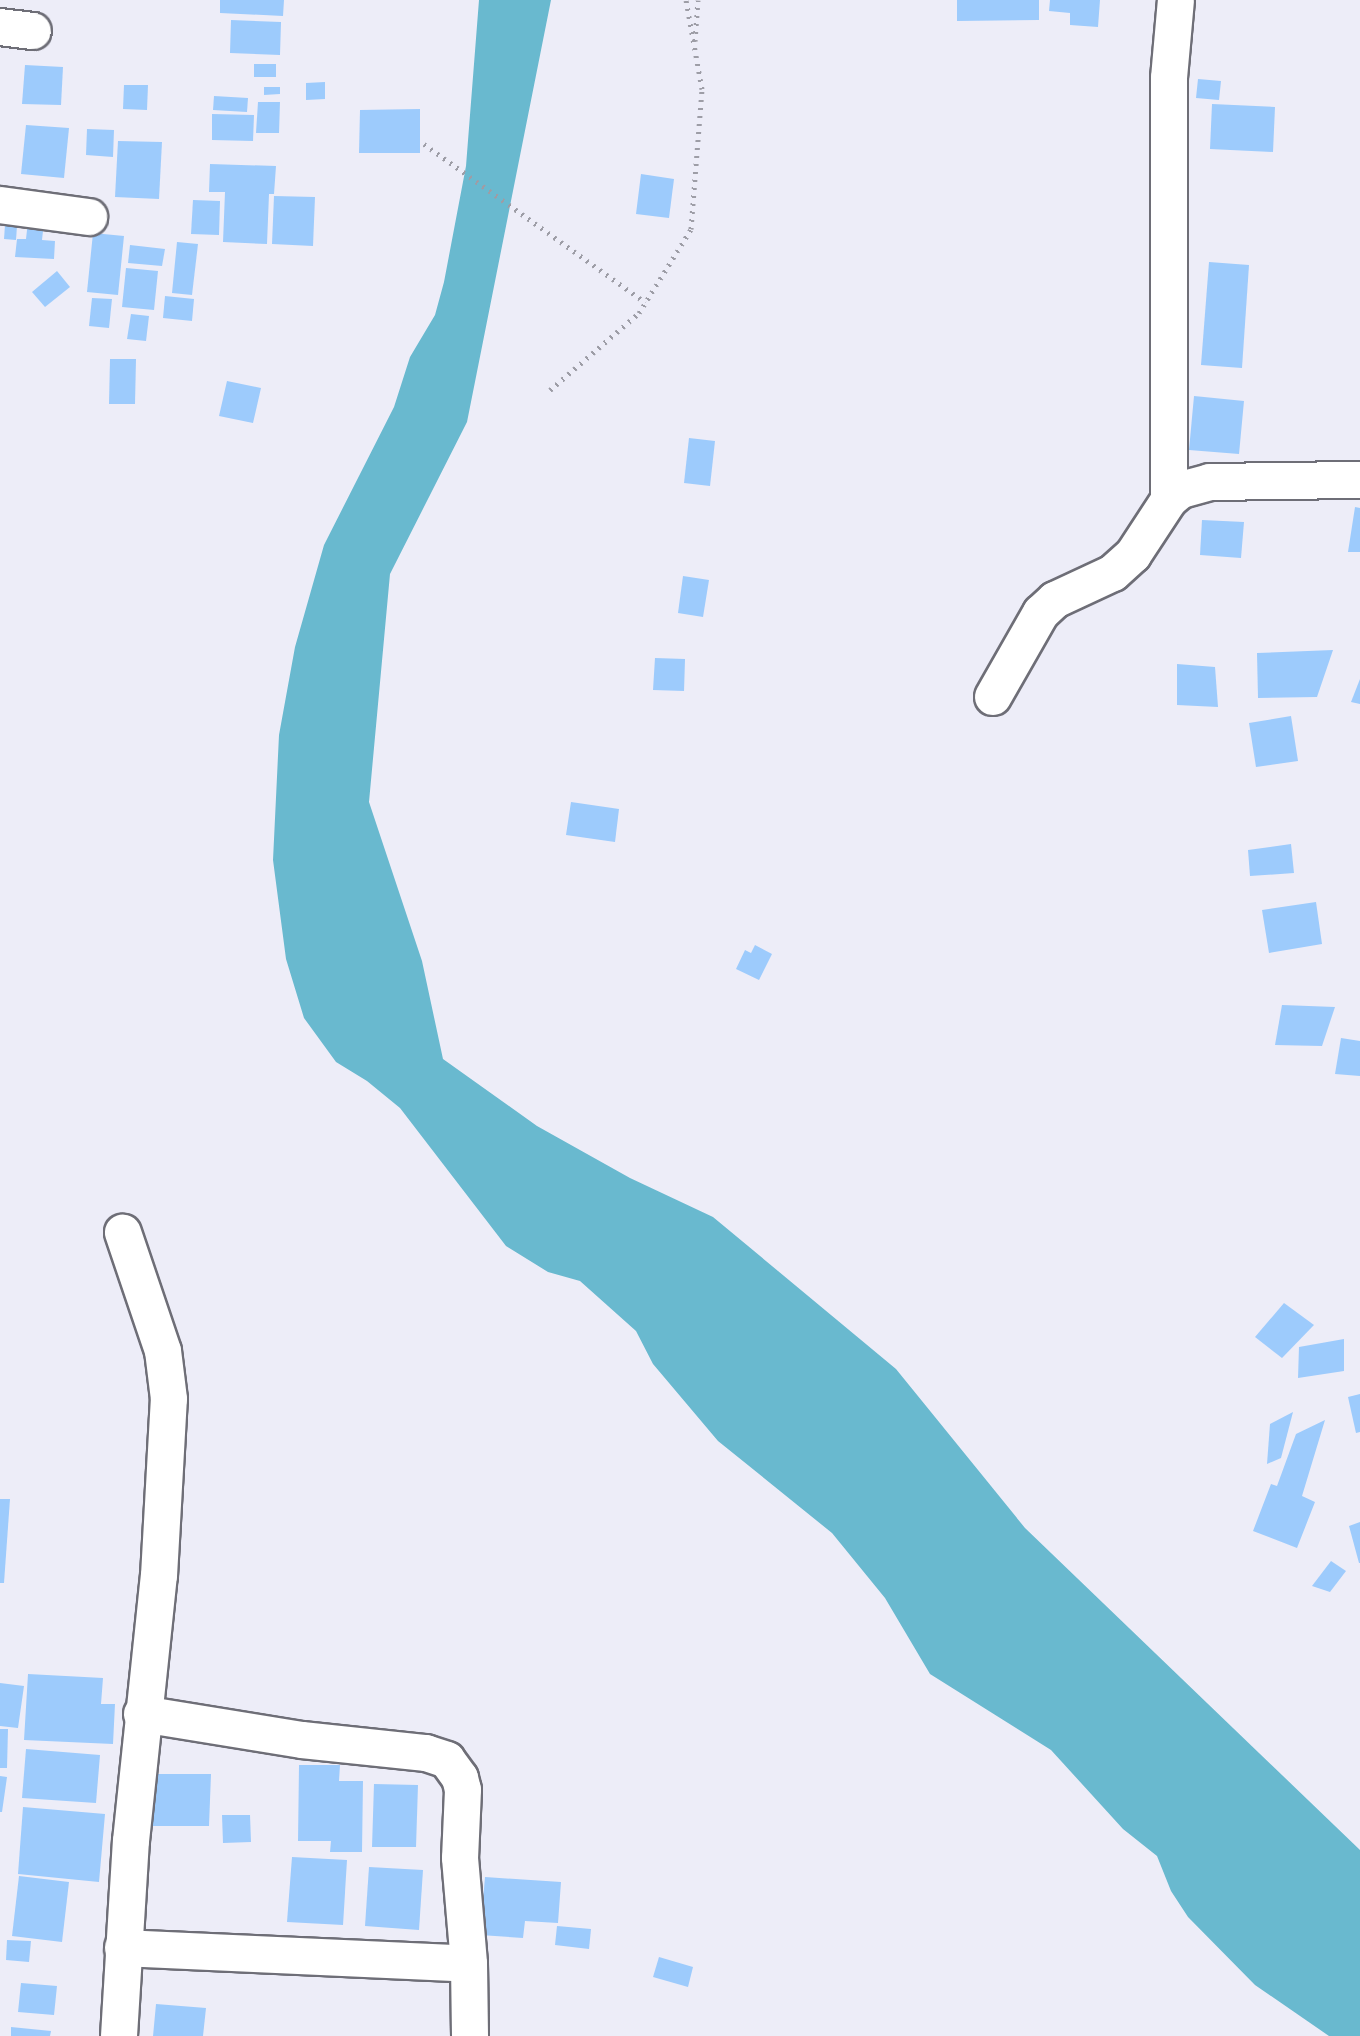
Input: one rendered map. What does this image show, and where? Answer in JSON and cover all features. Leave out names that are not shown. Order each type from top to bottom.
[{"type":"street","points":[[1169,500],[1169,78],[1176,0]]},
{"type":"street","points":[[0,205],[89,217]]},
{"type":"street","points":[[993,697],[1041,613],[1055,600],[1113,573],[1133,555],[1169,500],[1181,490],[1210,482],[1360,480]]},
{"type":"street","points":[[119,2036],[142,1714],[159,1576],[169,1399],[163,1351],[123,1233]]},
{"type":"street","points":[[142,1714],[302,1740],[426,1753],[447,1760],[463,1790],[460,1858],[469,1964],[470,2036]]},
{"type":"street","points":[[123,1948],[469,1964]]},
{"type":"path","points":[[550,390],[639,313],[691,229],[702,89],[686,0]]},
{"type":"path","points":[[695,50],[698,0]]},
{"type":"path","points":[[424,144],[645,302]]},
{"type":"water","points":[[479,0],[551,0],[467,422],[390,574],[369,802],[422,961],[443,1059],[537,1126],[630,1178],[713,1217],[896,1369],[1025,1528],[1360,1850],[1360,2036],[1329,2036],[1255,1985],[1188,1917],[1171,1891],[1157,1856],[1123,1829],[1051,1750],[930,1674],[885,1598],[832,1533],[718,1441],[653,1364],[636,1331],[580,1281],[548,1272],[506,1246],[400,1108],[367,1081],[336,1062],[304,1018],[286,959],[273,860],[279,735],[295,647],[324,545],[394,407],[410,357],[435,315],[444,282],[466,166]]},
{"type":"building","points":[[220,0],[284,0],[283,16],[220,13]]},
{"type":"building","points":[[957,0],[1039,0],[1039,20],[957,21]]},
{"type":"building","points":[[1050,0],[1100,0],[1098,27],[1070,25],[1070,13],[1049,11]]},
{"type":"building","points":[[231,20],[281,22],[280,55],[230,53]]},
{"type":"building","points":[[254,64],[276,64],[276,77],[254,77]]},
{"type":"building","points":[[25,65],[63,67],[61,105],[22,104]]},
{"type":"building","points":[[1198,79],[1221,81],[1219,100],[1196,98]]},
{"type":"building","points":[[325,82],[325,99],[306,100],[306,83]]},
{"type":"building","points":[[124,85],[148,85],[147,110],[123,109]]},
{"type":"building","points":[[264,87],[280,87],[280,94],[264,95]]},
{"type":"building","points":[[214,96],[248,98],[247,112],[213,110]]},
{"type":"building","points":[[258,102],[280,102],[279,133],[256,133]]},
{"type":"building","points":[[1212,104],[1275,107],[1273,152],[1210,149]]},
{"type":"building","points":[[420,109],[420,153],[359,153],[360,110]]},
{"type":"building","points":[[212,114],[254,115],[253,141],[212,140]]},
{"type":"building","points":[[26,125],[69,128],[64,178],[21,174]]},
{"type":"building","points":[[87,129],[114,130],[113,157],[86,155]]},
{"type":"building","points":[[118,141],[162,142],[159,199],[115,197]]},
{"type":"building","points":[[210,164],[276,166],[274,194],[269,194],[267,244],[223,242],[225,192],[209,192]]},
{"type":"building","points":[[641,174],[674,179],[669,218],[636,214]]},
{"type":"building","points":[[274,196],[315,197],[313,246],[272,244]]},
{"type":"building","points":[[193,200],[220,201],[219,235],[191,234]]},
{"type":"building","points":[[6,211],[18,212],[16,240],[4,239]]},
{"type":"building","points":[[28,221],[44,222],[42,240],[55,241],[54,259],[15,257],[17,239],[26,239]]},
{"type":"building","points":[[93,233],[124,236],[118,295],[87,292]]},
{"type":"building","points":[[177,242],[198,244],[192,295],[172,293]]},
{"type":"building","points":[[130,245],[165,249],[162,266],[128,263]]},
{"type":"building","points":[[1209,262],[1249,265],[1242,368],[1201,365]]},
{"type":"building","points":[[126,268],[158,271],[154,310],[122,307]]},
{"type":"building","points":[[57,271],[70,287],[45,307],[32,292]]},
{"type":"building","points":[[165,296],[194,299],[192,321],[163,318]]},
{"type":"building","points":[[92,298],[112,299],[109,328],[89,326]]},
{"type":"building","points":[[131,314],[149,316],[146,341],[127,339]]},
{"type":"building","points":[[110,359],[136,359],[135,404],[109,404]]},
{"type":"building","points":[[227,381],[261,388],[253,423],[219,416]]},
{"type":"building","points":[[1194,396],[1244,401],[1239,454],[1189,450]]},
{"type":"building","points":[[689,438],[715,441],[710,486],[684,483]]},
{"type":"building","points":[[1355,507],[1360,508],[1360,552],[1348,552]]},
{"type":"building","points":[[1202,520],[1244,522],[1241,558],[1200,555]]},
{"type":"building","points":[[683,576],[709,580],[703,617],[678,613]]},
{"type":"building","points":[[1333,650],[1317,697],[1258,698],[1257,653]]},
{"type":"building","points":[[655,658],[685,659],[684,691],[653,690]]},
{"type":"building","points":[[1177,664],[1215,667],[1218,707],[1177,705]]},
{"type":"building","points":[[1360,679],[1360,704],[1351,702]]},
{"type":"building","points":[[1291,716],[1298,761],[1256,767],[1249,723]]},
{"type":"building","points":[[571,802],[619,809],[615,842],[566,835]]},
{"type":"building","points":[[1291,844],[1294,873],[1250,876],[1248,850]]},
{"type":"building","points":[[1316,902],[1322,944],[1269,953],[1262,910]]},
{"type":"building","points":[[755,945],[772,954],[759,980],[736,969],[745,950],[751,953]]},
{"type":"building","points":[[1282,1005],[1335,1007],[1322,1046],[1275,1045]]},
{"type":"building","points":[[1341,1038],[1360,1041],[1360,1076],[1335,1074]]},
{"type":"building","points":[[1284,1303],[1314,1325],[1282,1358],[1255,1337]]},
{"type":"building","points":[[1344,1339],[1344,1371],[1298,1378],[1299,1347]]},
{"type":"building","points":[[1360,1394],[1360,1432],[1356,1433],[1348,1397]]},
{"type":"building","points":[[1293,1412],[1281,1458],[1267,1464],[1270,1424]]},
{"type":"building","points":[[1325,1420],[1302,1496],[1315,1502],[1297,1548],[1253,1531],[1271,1484],[1277,1486],[1296,1434]]},
{"type":"building","points":[[0,1499],[10,1499],[4,1583],[0,1583]]},
{"type":"building","points":[[1360,1522],[1360,1563],[1359,1563],[1349,1526]]},
{"type":"building","points":[[1331,1561],[1346,1571],[1330,1592],[1312,1586]]},
{"type":"building","points":[[28,1674],[103,1678],[101,1704],[115,1704],[113,1744],[24,1740]]},
{"type":"building","points":[[0,1683],[24,1686],[18,1728],[0,1726]]},
{"type":"building","points":[[0,1729],[8,1729],[7,1768],[0,1768]]},
{"type":"building","points":[[26,1749],[100,1755],[96,1803],[22,1798]]},
{"type":"building","points":[[299,1765],[340,1765],[339,1781],[363,1781],[362,1852],[330,1852],[331,1841],[298,1841]]},
{"type":"building","points":[[153,1774],[211,1774],[209,1826],[152,1826]]},
{"type":"building","points":[[0,1776],[7,1777],[2,1812],[0,1812]]},
{"type":"building","points":[[374,1784],[418,1785],[416,1847],[372,1847]]},
{"type":"building","points":[[23,1807],[105,1814],[99,1882],[18,1874]]},
{"type":"building","points":[[222,1815],[250,1815],[251,1842],[223,1843]]},
{"type":"building","points":[[292,1857],[347,1860],[343,1925],[287,1922]]},
{"type":"building","points":[[369,1867],[423,1870],[419,1930],[365,1926]]},
{"type":"building","points":[[19,1876],[69,1882],[62,1942],[12,1936]]},
{"type":"building","points":[[485,1877],[561,1882],[558,1923],[525,1921],[523,1938],[480,1935]]},
{"type":"building","points":[[557,1926],[591,1929],[589,1949],[555,1945]]},
{"type":"building","points":[[7,1940],[31,1941],[29,1962],[6,1960]]},
{"type":"building","points":[[659,1957],[693,1967],[688,1987],[653,1977]]},
{"type":"building","points":[[21,1983],[57,1986],[54,2015],[18,2012]]},
{"type":"building","points":[[156,2004],[206,2008],[203,2036],[153,2036]]},
{"type":"building","points":[[11,2027],[51,2031],[50,2036],[11,2036]]}]
